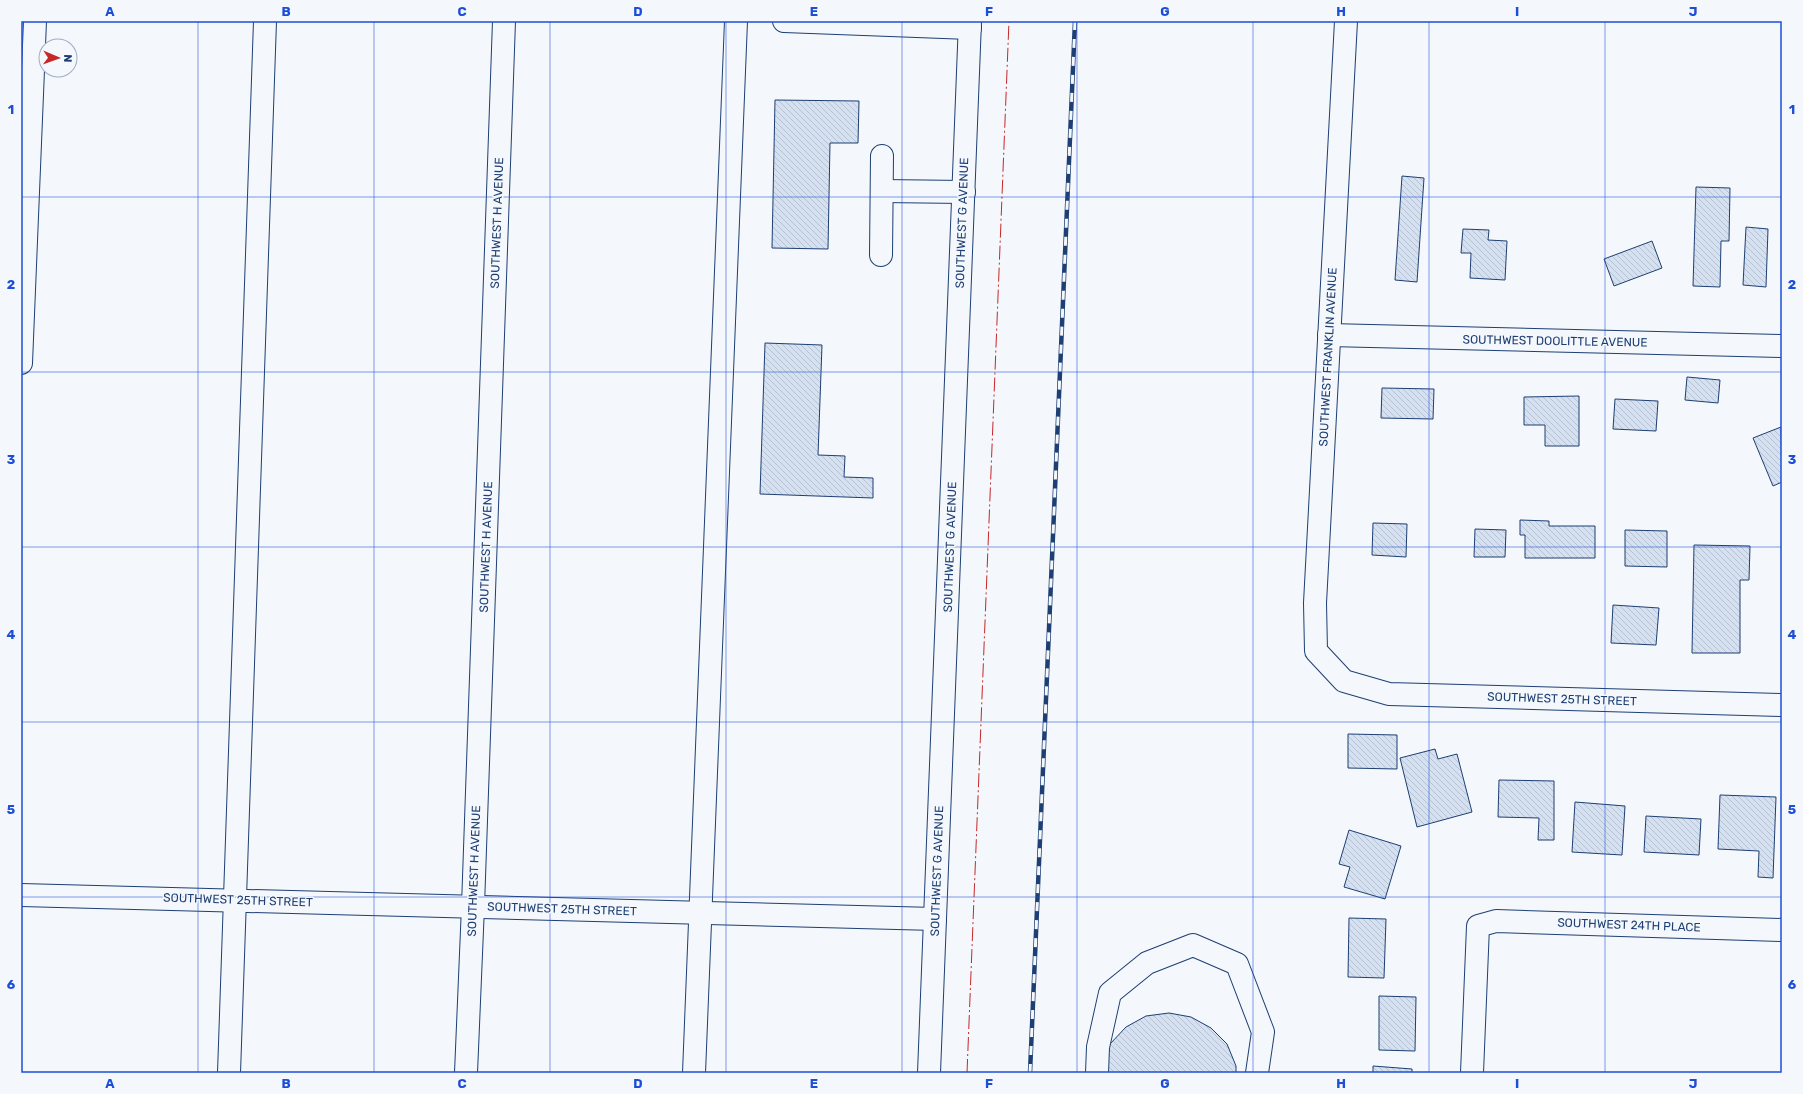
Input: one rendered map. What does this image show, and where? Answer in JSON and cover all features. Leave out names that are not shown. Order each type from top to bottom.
[{"type":"street","points":[[21,363],[35,21]]},
{"type":"street","points":[[229,1073],[265,21]]},
{"type":"street","name":"SOUTHWEST H AVENUE","points":[[466,1073],[504,21]]},
{"type":"street","points":[[694,1073],[736,21]]},
{"type":"street","points":[[784,21],[970,25]]},
{"type":"street","name":"SOUTHWEST FRANKLIN AVENUE","points":[[1344,681],[1316,651],[1315,602],[1346,21]]},
{"type":"street","name":"SOUTHWEST G AVENUE","points":[[929,1073],[970,25]]},
{"type":"street","points":[[881,255],[882,156]]},
{"type":"street","points":[[882,191],[964,192]]},
{"type":"street","name":"SOUTHWEST DOOLITTLE AVENUE","points":[[1329,335],[1782,346]]},
{"type":"street","name":"SOUTHWEST 25TH STREET","points":[[1344,681],[1389,694],[1782,706]]},
{"type":"street","name":"SOUTHWEST 25TH STREET","points":[[21,894],[935,919]]},
{"type":"street","name":"SOUTHWEST 24TH PLACE","points":[[1472,1073],[1478,926],[1496,921],[1782,930]]},
{"type":"street","points":[[1097,1073],[1098,1048],[1110,993],[1147,963],[1193,945],[1237,964],[1263,1032],[1257,1073]]},
{"type":"building","points":[[775,100],[859,101],[858,143],[830,143],[828,249],[772,248]]},
{"type":"building","points":[[1402,176],[1424,178],[1417,282],[1395,280]]},
{"type":"building","points":[[1696,187],[1730,188],[1729,241],[1721,241],[1720,287],[1693,286]]},
{"type":"building","points":[[1746,227],[1768,229],[1766,287],[1743,285]]},
{"type":"building","points":[[1463,229],[1489,230],[1488,240],[1507,241],[1505,280],[1470,278],[1471,253],[1461,253]]},
{"type":"building","points":[[1652,241],[1662,268],[1614,286],[1604,259]]},
{"type":"building","points":[[765,343],[822,345],[818,455],[845,456],[844,477],[873,478],[873,498],[760,494]]},
{"type":"building","points":[[1687,377],[1720,380],[1718,403],[1685,400]]},
{"type":"building","points":[[1382,388],[1434,389],[1433,419],[1381,418]]},
{"type":"building","points":[[1579,396],[1579,446],[1545,446],[1545,425],[1524,425],[1524,397]]},
{"type":"building","points":[[1615,399],[1658,401],[1656,431],[1613,429]]},
{"type":"building","points":[[1781,427],[1782,482],[1773,486],[1753,438]]},
{"type":"building","points":[[1520,520],[1549,521],[1549,526],[1595,526],[1595,558],[1525,558],[1525,535],[1520,535]]},
{"type":"building","points":[[1373,523],[1407,524],[1406,557],[1372,555]]},
{"type":"building","points":[[1475,529],[1506,530],[1505,557],[1474,557]]},
{"type":"building","points":[[1625,530],[1667,531],[1667,567],[1625,566]]},
{"type":"building","points":[[1694,545],[1750,546],[1749,580],[1740,580],[1740,653],[1692,653]]},
{"type":"building","points":[[1613,605],[1659,608],[1656,645],[1611,643]]},
{"type":"building","points":[[1348,734],[1397,735],[1397,769],[1348,768]]},
{"type":"building","points":[[1435,749],[1438,759],[1457,754],[1472,812],[1417,827],[1400,758]]},
{"type":"building","points":[[1499,780],[1554,781],[1554,840],[1538,840],[1539,818],[1498,817]]},
{"type":"building","points":[[1720,795],[1776,797],[1773,878],[1758,877],[1759,851],[1718,849]]},
{"type":"building","points":[[1575,802],[1625,806],[1622,855],[1572,852]]},
{"type":"building","points":[[1646,816],[1701,819],[1699,855],[1644,852]]},
{"type":"building","points":[[1349,830],[1401,846],[1385,899],[1344,887],[1350,867],[1339,864]]},
{"type":"building","points":[[1349,918],[1386,919],[1384,978],[1348,977]]},
{"type":"building","points":[[1379,996],[1416,997],[1415,1051],[1379,1050]]},
{"type":"building","points":[[1169,1013],[1191,1017],[1211,1028],[1227,1044],[1236,1066],[1236,1073],[1101,1073],[1101,1065],[1110,1044],[1126,1027],[1146,1016]]},
{"type":"building","points":[[1373,1066],[1412,1069],[1412,1073],[1373,1073]]},
{"type":"railway","points":[[1030,1073],[1075,21]]},
{"type":"power","points":[[967,1073],[1009,21]]}]
